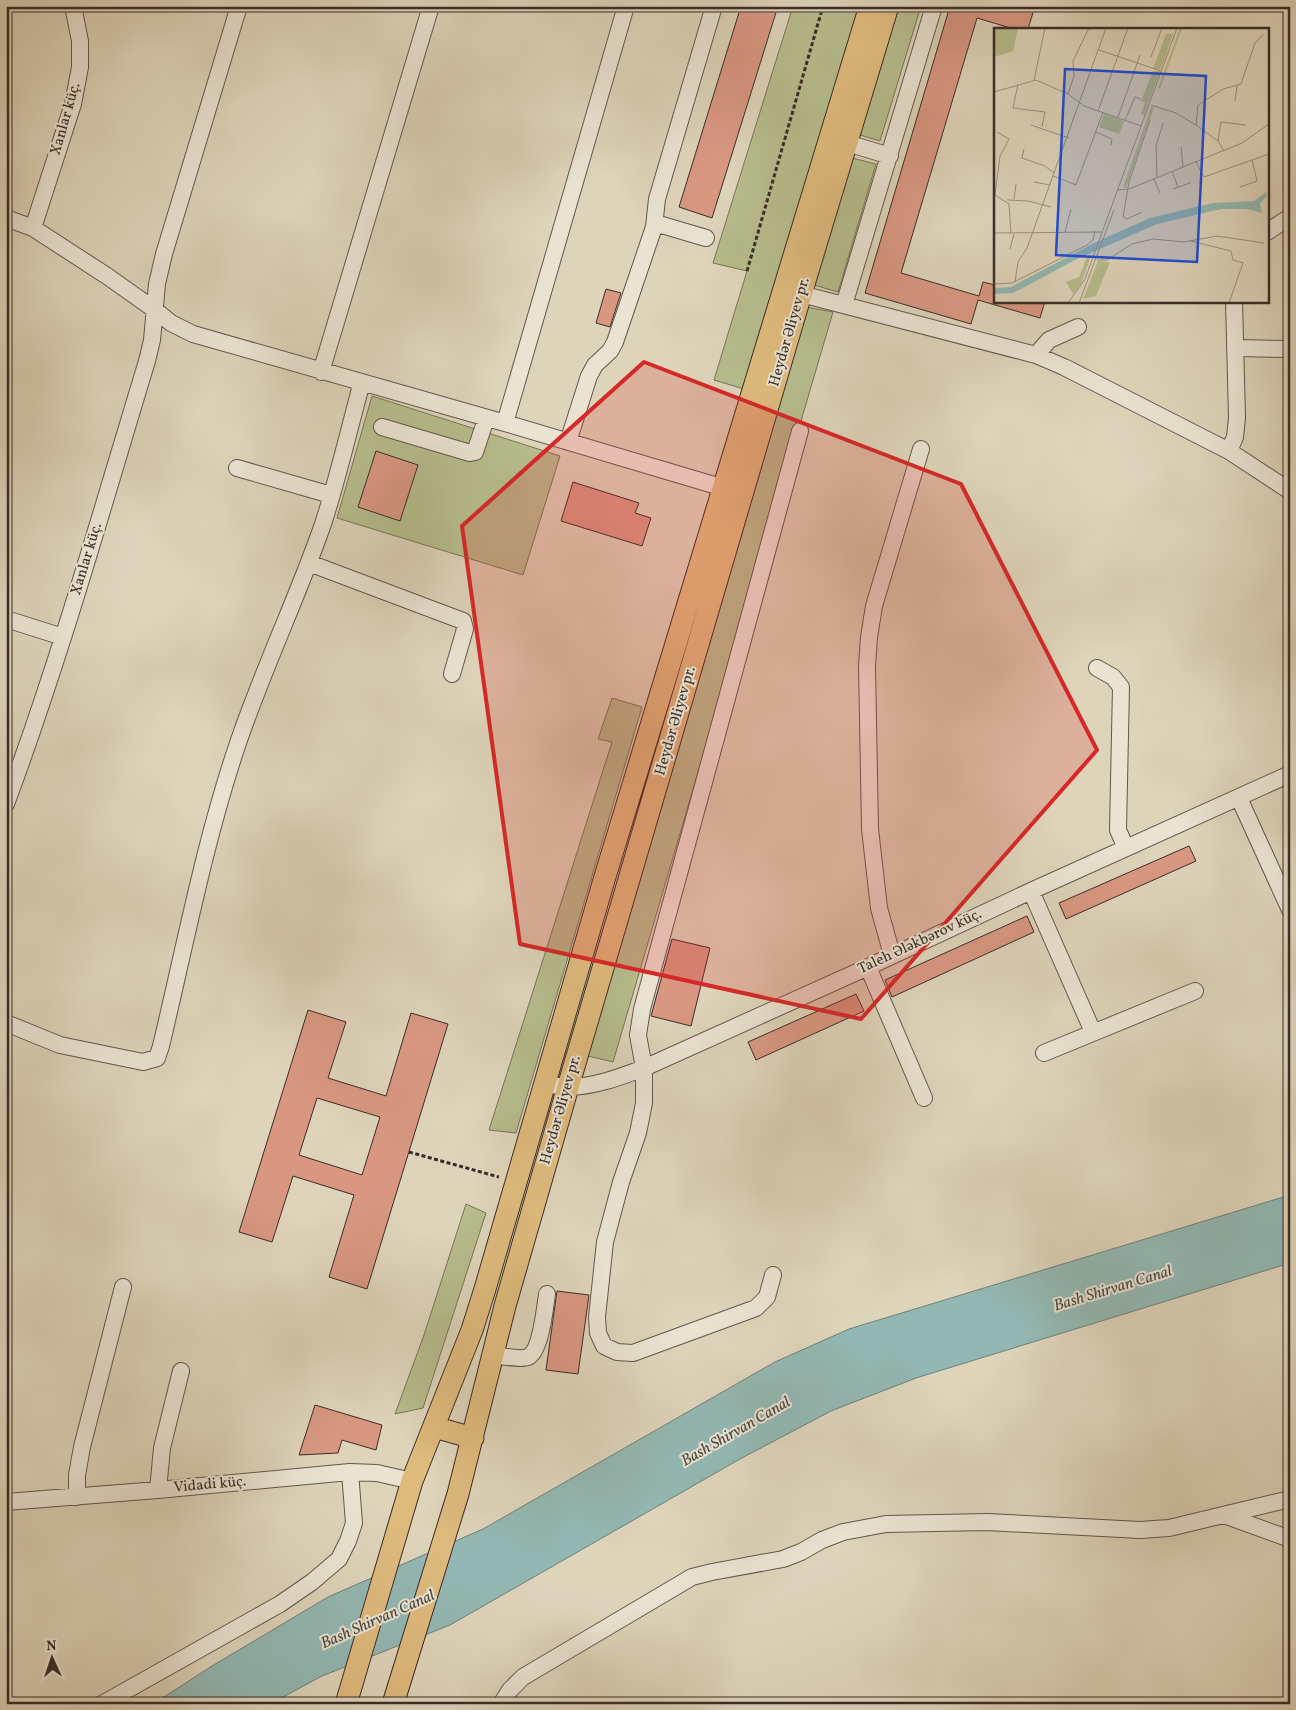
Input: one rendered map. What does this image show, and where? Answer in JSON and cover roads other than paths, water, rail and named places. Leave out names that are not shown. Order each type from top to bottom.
[{"type":"main road","name":"Heydər Əliyev pr.","points":[[346,1704],[412,1482],[472,1330],[604,880],[870,6]]},
{"type":"main road","name":"Heydər Əliyev pr.","points":[[394,1701],[458,1494],[508,1296],[568,1087],[801,294],[888,6]]},
{"type":"main road","points":[[434,1427],[473,1438]]},
{"type":"street","name":"Xanlar küç.","points":[[33,228],[73,104],[80,67],[80,41],[73,6]]},
{"type":"street","name":"Xanlar küç.","points":[[6,804],[34,728],[64,637],[147,361],[152,340],[157,284],[164,254],[239,6]]},
{"type":"street","points":[[321,372],[431,6]]},
{"type":"street","points":[[505,423],[626,6]]},
{"type":"street","points":[[568,442],[589,376],[595,365],[610,351],[615,342],[654,227],[656,199],[714,6]]},
{"type":"street","points":[[844,305],[934,6]]},
{"type":"street","points":[[846,144],[890,156]]},
{"type":"street","points":[[1268,231],[1290,217]]},
{"type":"street","points":[[6,218],[33,228],[155,310],[170,323],[193,334],[724,488]]},
{"type":"street","points":[[654,227],[662,225],[706,238]]},
{"type":"street","points":[[801,294],[1036,355],[1064,367],[1229,451],[1290,491]]},
{"type":"street","points":[[1229,451],[1235,437],[1236,418],[1234,302]]},
{"type":"street","points":[[1036,355],[1049,340],[1078,327]]},
{"type":"street","points":[[1235,348],[1290,349]]},
{"type":"street","points":[[6,1023],[60,1045],[77,1049],[143,1062],[157,1058],[214,820],[234,756],[266,666],[309,563],[331,495],[362,382]]},
{"type":"street","points":[[382,427],[470,453],[474,452],[486,419]]},
{"type":"street","points":[[773,1275],[767,1297],[756,1308],[633,1354],[616,1352],[604,1346],[598,1333],[597,1317],[605,1242],[621,1182],[638,1133],[644,1103],[644,1068],[638,1035],[642,1009],[800,431]]},
{"type":"street","points":[[892,955],[879,908],[870,829],[867,666],[874,606],[921,448]]},
{"type":"street","points":[[237,468],[331,495]]},
{"type":"street","points":[[309,563],[463,621],[466,629],[452,674]]},
{"type":"street","points":[[6,619],[64,637]]},
{"type":"street","points":[[1097,668],[1113,677],[1121,687],[1118,830],[1126,848]]},
{"type":"street","name":"Taleh Ələkbərov küç.","points":[[544,1084],[568,1087],[595,1084],[644,1068],[1290,774]]},
{"type":"street","points":[[1239,798],[1290,910]]},
{"type":"street","points":[[1031,891],[1093,1032]]},
{"type":"street","points":[[868,967],[924,1098]]},
{"type":"street","points":[[1044,1053],[1195,991]]},
{"type":"street","points":[[77,1496],[77,1476],[82,1447],[123,1287]]},
{"type":"street","points":[[493,1355],[527,1358],[534,1353],[538,1343],[547,1294]]},
{"type":"street","points":[[158,1490],[162,1448],[181,1371]]},
{"type":"street","points":[[102,1704],[280,1604],[312,1582],[339,1559],[354,1523],[350,1472]]},
{"type":"street","name":"Vidadi küç.","points":[[6,1502],[350,1472],[377,1473],[412,1482]]},
{"type":"street","points":[[501,1704],[510,1690],[523,1677],[692,1577],[783,1559],[801,1552],[822,1540],[844,1532],[886,1524],[931,1522],[987,1522],[1140,1530],[1169,1528],[1290,1499]]},
{"type":"street","points":[[1224,1515],[1290,1539]]},
{"type":"water","name":"Bash Shirvan Canal","points":[[1290,1195],[1290,1263],[916,1378],[831,1411],[740,1459],[450,1625],[322,1676],[270,1704],[153,1704],[212,1666],[328,1597],[483,1529],[775,1362],[849,1329]]}]
